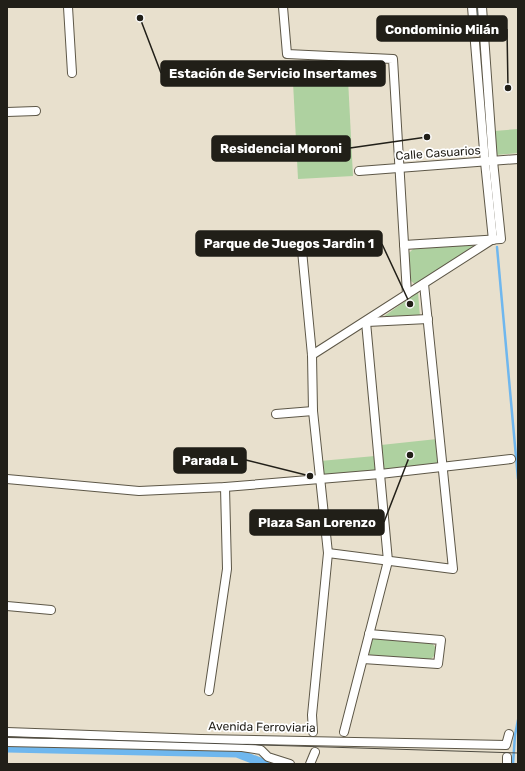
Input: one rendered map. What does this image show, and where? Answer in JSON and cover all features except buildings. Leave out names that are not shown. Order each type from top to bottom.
[{"type":"street","points":[[68,7],[72,73]]},
{"type":"street","points":[[282,7],[287,54],[393,59],[407,294]]},
{"type":"street","points":[[472,7],[497,240]]},
{"type":"street","points":[[482,7],[489,162]]},
{"type":"street","points":[[7,112],[36,111]]},
{"type":"street","name":"Calle Casuarios","points":[[359,170],[518,159]]},
{"type":"street","points":[[301,240],[312,355],[313,411],[328,553],[312,715],[313,732]]},
{"type":"street","points":[[404,245],[497,240]]},
{"type":"street","points":[[312,355],[366,322],[407,294],[497,240]]},
{"type":"street","points":[[328,553],[453,569],[424,284]]},
{"type":"street","points":[[366,322],[428,319]]},
{"type":"street","points":[[344,732],[388,561],[366,322]]},
{"type":"street","points":[[276,414],[313,411]]},
{"type":"street","points":[[7,479],[139,491],[225,487],[380,474],[511,459]]},
{"type":"street","points":[[209,691],[227,569],[225,487]]},
{"type":"street","points":[[7,606],[51,610]]},
{"type":"street","points":[[363,659],[438,664],[441,640],[369,634]]},
{"type":"street","name":"Avenida Ferroviaria","points":[[7,732],[506,745],[509,734]]},
{"type":"street","name":"Avenida Ferroviaria","points":[[7,742],[242,747],[261,750],[268,757],[290,764]]},
{"type":"street","name":"Avenida Ferroviaria","points":[[310,764],[315,752]]},
{"type":"green space","points":[[348,79],[353,176],[298,179],[293,82]]},
{"type":"green space","points":[[518,129],[518,153],[496,155],[494,131]]},
{"type":"green space","points":[[473,246],[416,285],[411,281],[409,253],[413,249]]},
{"type":"green space","points":[[418,292],[420,317],[382,321],[383,317]]},
{"type":"green space","points":[[437,439],[439,465],[384,470],[381,445]]},
{"type":"green space","points":[[375,456],[376,470],[321,475],[320,461]]},
{"type":"green space","points":[[375,637],[431,642],[436,648],[436,654],[430,660],[370,655],[368,651],[370,639]]},
{"type":"waterway","points":[[477,7],[487,134]]},
{"type":"waterway","points":[[497,247],[518,479]]},
{"type":"waterway","points":[[513,764],[515,735],[518,720]]},
{"type":"waterway","points":[[7,748],[237,753],[265,764]]},
{"type":"tram line","points":[[7,737],[518,753]]},
{"type":"place","name":"Estación de Servicio Insertames","points":[[140,18]]},
{"type":"place","name":"Condominio Milán","points":[[508,88]]},
{"type":"place","name":"Residencial Moroni","points":[[427,137]]},
{"type":"place","name":"Parque de Juegos Jardin 1","points":[[410,304]]},
{"type":"place","name":"Plaza San Lorenzo","points":[[410,455]]},
{"type":"place","name":"Parada L","points":[[310,476]]}]
